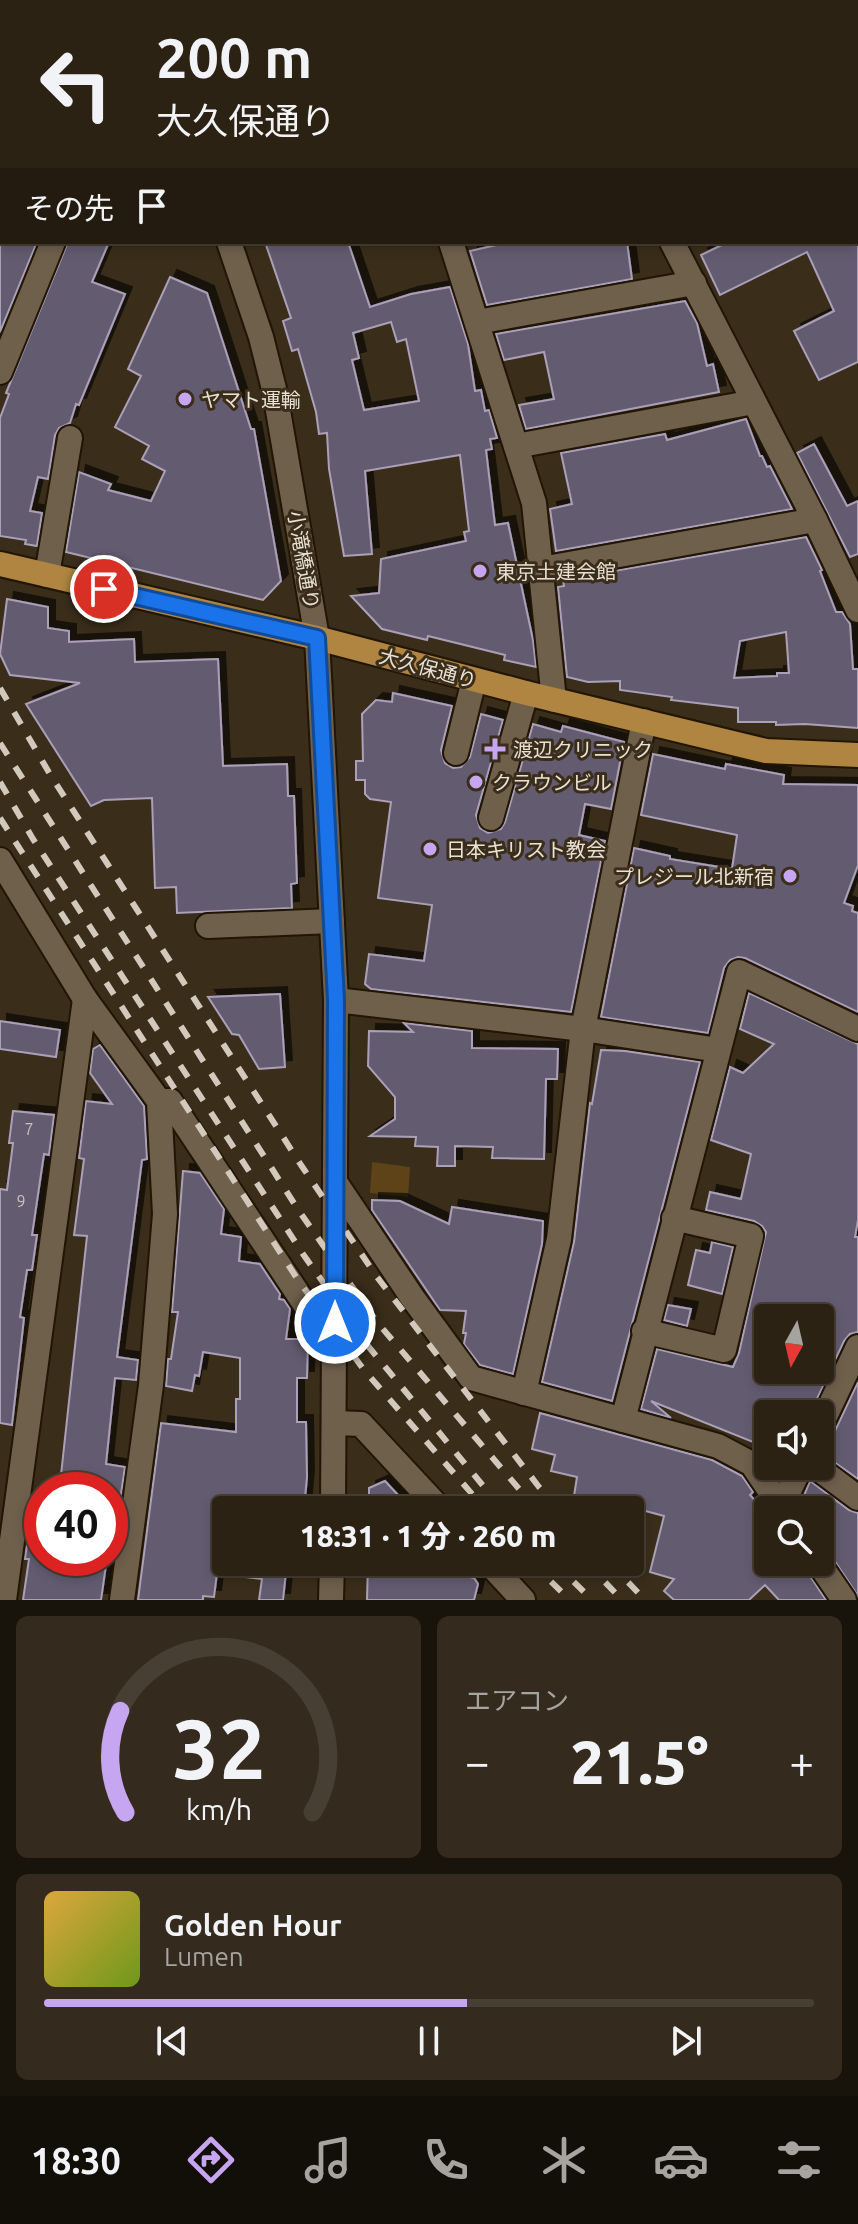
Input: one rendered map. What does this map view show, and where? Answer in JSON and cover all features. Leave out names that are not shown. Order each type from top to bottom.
[{"type":"main road","name":"大久保通り","points":[[0,564],[317,638],[474,680],[766,751],[858,755]]},
{"type":"street","points":[[0,372],[52,244]]},
{"type":"street","name":"小滝橋通り","points":[[230,244],[261,337],[275,393],[317,638],[336,1000],[333,1496]]},
{"type":"street","points":[[452,244],[534,503],[554,700]]},
{"type":"street","points":[[673,244],[858,610]]},
{"type":"street","points":[[477,322],[694,283]]},
{"type":"street","points":[[516,446],[754,402]]},
{"type":"street","points":[[47,575],[70,438]]},
{"type":"street","points":[[541,569],[815,520]]},
{"type":"street","points":[[456,753],[474,680]]},
{"type":"street","points":[[491,818],[526,693]]},
{"type":"street","points":[[524,1393],[559,1239],[583,1029],[644,721]]},
{"type":"street","points":[[0,860],[85,999],[159,1101],[165,1214],[151,1385],[122,1600]]},
{"type":"street","points":[[208,926],[332,921]]},
{"type":"street","points":[[623,1420],[739,972],[858,1029]]},
{"type":"street","points":[[4,1600],[85,999]]},
{"type":"street","points":[[336,1000],[583,1029],[718,1050]]},
{"type":"street","points":[[159,1101],[170,1101],[336,1351]]},
{"type":"street","points":[[335,1182],[471,1378],[718,1446],[752,1464],[773,1496]]},
{"type":"street","points":[[644,1331],[724,1350],[751,1236],[674,1218]]},
{"type":"street","points":[[833,1400],[858,1347]]},
{"type":"street","points":[[335,1423],[361,1424],[428,1496]]},
{"type":"street","points":[[834,1480],[858,1498]]},
{"type":"street","points":[[331,1600],[332,1576]]},
{"type":"street","points":[[501,1576],[523,1600]]},
{"type":"street","points":[[828,1576],[844,1600]]},
{"type":"shaded area","points":[[372,1162],[410,1167],[408,1197],[370,1193]]},
{"type":"building","points":[[0,244],[36,244],[0,332]]},
{"type":"building","points":[[67,244],[108,244],[92,282],[125,294],[79,405],[76,404],[70,423],[59,428],[55,435],[48,479],[38,477],[30,511],[42,513],[37,546],[25,544],[26,540],[0,536],[0,418],[9,394],[6,393]]},
{"type":"building","points":[[266,244],[349,244],[370,307],[411,294],[450,287],[468,344],[475,391],[481,390],[485,411],[489,410],[497,438],[490,439],[492,449],[486,450],[495,525],[508,523],[536,667],[504,660],[505,655],[428,636],[427,640],[382,629],[351,596],[379,593],[381,559],[466,541],[464,532],[469,531],[460,455],[365,471],[372,554],[344,556],[329,469],[327,433],[319,434],[298,349],[292,351],[283,321],[291,318]],"holes":[[[391,322],[397,342],[406,339],[419,401],[364,410],[352,360],[359,358],[353,333]]]},
{"type":"building","points":[[501,244],[627,244],[632,279],[487,305],[470,251]]},
{"type":"building","points":[[724,244],[858,244],[858,362],[819,380],[794,331],[834,311],[807,252],[720,295],[701,255]]},
{"type":"building","points":[[170,277],[207,293],[251,429],[254,429],[281,581],[263,600],[66,552],[79,472],[111,484],[108,490],[151,501],[165,471],[142,459],[149,446],[115,427],[141,376],[128,369]]},
{"type":"building","points":[[685,301],[697,323],[707,366],[713,364],[719,392],[526,429],[519,405],[554,399],[544,352],[504,360],[496,334]]},
{"type":"building","points":[[746,419],[760,456],[767,467],[770,466],[792,509],[556,551],[550,509],[572,504],[561,453],[665,434],[667,440]]},
{"type":"building","points":[[814,444],[847,506],[858,501],[858,554],[850,557],[797,453]]},
{"type":"building","points":[[806,537],[822,570],[836,612],[842,612],[850,624],[853,669],[858,669],[858,728],[738,722],[738,708],[620,690],[620,681],[588,682],[567,677],[558,587],[564,586],[563,580]],"holes":[[[786,632],[789,673],[734,678],[740,641]]]},
{"type":"building","points":[[7,599],[48,607],[48,628],[69,631],[69,642],[134,639],[135,662],[218,659],[223,766],[287,764],[288,796],[294,796],[297,883],[291,884],[292,908],[177,913],[176,887],[155,888],[152,798],[104,800],[91,806],[26,704],[80,683],[10,675],[0,654]]},
{"type":"building","points":[[393,693],[452,706],[441,750],[445,763],[453,768],[461,767],[470,757],[481,714],[503,720],[476,815],[480,828],[488,833],[501,829],[505,822],[533,724],[561,732],[563,726],[624,742],[611,809],[585,804],[579,835],[605,841],[571,1012],[371,989],[365,984],[369,954],[424,961],[432,905],[378,898],[391,802],[370,799],[365,794],[365,780],[356,780],[356,761],[363,761],[362,714],[376,700],[392,702]]},
{"type":"building","points":[[653,754],[725,769],[726,764],[784,775],[783,784],[858,785],[858,865],[844,903],[853,906],[852,911],[858,913],[858,1012],[738,957],[730,960],[724,968],[708,1033],[601,1017],[634,848],[670,856],[670,859],[732,869],[737,835],[641,815]]},
{"type":"building","points":[[749,993],[858,1044],[858,1220],[855,1237],[858,1237],[858,1332],[850,1334],[844,1341],[834,1362],[834,1304],[754,1304],[754,1384],[824,1384],[817,1400],[754,1400],[753,1442],[651,1401],[671,1418],[641,1409],[657,1349],[733,1367],[739,1353],[766,1232],[754,1221],[706,1210],[710,1192],[741,1199],[751,1154],[711,1140],[730,1067],[743,1073],[774,1044],[740,1029]]},
{"type":"building","points":[[280,994],[285,1067],[259,1069],[239,1035],[232,1034],[208,997]]},
{"type":"building","points":[[0,1021],[60,1030],[56,1057],[0,1049]]},
{"type":"building","points":[[404,1023],[472,1031],[472,1048],[558,1049],[557,1079],[546,1079],[544,1159],[492,1158],[493,1147],[455,1146],[455,1166],[437,1166],[438,1147],[415,1146],[416,1137],[370,1136],[395,1119],[395,1097],[368,1066],[369,1031],[413,1032]]},
{"type":"building","points":[[100,1045],[144,1106],[147,1159],[142,1160],[117,1357],[138,1360],[136,1380],[115,1378],[106,1464],[125,1467],[124,1472],[61,1472],[87,1236],[74,1235],[84,1159],[79,1158],[86,1101],[112,1104],[90,1073],[93,1049]]},
{"type":"building","points":[[601,1050],[700,1062],[612,1401],[542,1382],[574,1242],[590,1103]]},
{"type":"building","points":[[13,1111],[54,1115],[49,1155],[44,1154],[32,1235],[37,1235],[32,1270],[27,1270],[20,1317],[24,1318],[12,1425],[0,1423],[0,1189],[7,1190],[13,1143],[9,1143]]},
{"type":"building","points":[[183,1171],[200,1173],[224,1209],[221,1234],[241,1237],[239,1261],[260,1264],[280,1294],[279,1299],[284,1300],[290,1309],[286,1339],[308,1339],[307,1378],[297,1378],[297,1422],[306,1422],[305,1496],[212,1496],[212,1576],[217,1576],[214,1597],[203,1596],[203,1600],[138,1600],[161,1423],[236,1432],[236,1399],[240,1399],[240,1358],[203,1352],[199,1376],[195,1375],[192,1391],[166,1386],[178,1312],[172,1312]]},
{"type":"building","points":[[372,1200],[400,1201],[449,1224],[452,1207],[543,1221],[542,1244],[513,1374],[480,1365],[464,1344],[466,1311],[440,1310],[372,1210]]},
{"type":"building","points":[[712,1242],[733,1247],[722,1294],[688,1285],[696,1250],[710,1253]]},
{"type":"building","points":[[668,1305],[691,1309],[687,1326],[664,1320]]},
{"type":"building","points":[[858,1382],[858,1479],[834,1462],[834,1433]]},
{"type":"building","points":[[540,1413],[712,1460],[742,1476],[753,1492],[750,1495],[754,1499],[754,1576],[810,1576],[826,1600],[779,1600],[765,1585],[749,1600],[674,1600],[664,1591],[674,1579],[650,1572],[664,1516],[644,1511],[644,1496],[574,1496],[577,1477],[551,1471],[555,1455],[532,1449]]},
{"type":"building","points":[[385,1481],[399,1496],[369,1496],[369,1488]]},
{"type":"building","points":[[810,1481],[830,1496],[804,1496]]},
{"type":"building","points":[[834,1499],[858,1513],[858,1596],[834,1560]]},
{"type":"building","points":[[27,1576],[104,1576],[101,1600],[23,1600]]},
{"type":"building","points":[[236,1576],[286,1576],[283,1600],[259,1600],[262,1579]]},
{"type":"building","points":[[368,1576],[466,1576],[474,1578],[478,1584],[474,1600],[367,1600]]},
{"type":"railway","points":[[0,688],[51,776],[301,1165],[377,1277],[547,1496]]},
{"type":"railway","points":[[0,743],[299,1211],[377,1322],[525,1496]]},
{"type":"railway","points":[[0,782],[33,839],[303,1254],[368,1346],[491,1496]]},
{"type":"railway","points":[[0,818],[298,1280],[364,1370],[474,1496]]},
{"type":"railway","points":[[545,1576],[570,1600]]},
{"type":"railway","points":[[568,1576],[592,1600]]},
{"type":"railway","points":[[599,1576],[622,1600]]},
{"type":"railway","points":[[622,1576],[645,1600]]},
{"type":"place","name":"ヤマト運輸","points":[[185,399]]},
{"type":"place","name":"東京土建会館","points":[[480,571]]},
{"type":"place","name":"渡辺クリニック","points":[[495,749]]},
{"type":"place","name":"クラウンビル","points":[[476,782]]},
{"type":"place","name":"日本キリスト教会","points":[[430,849]]},
{"type":"place","name":"プレジール北新宿","points":[[790,876]]},
{"type":"route","points":[[104,589],[317,638],[336,1000],[335,1323]]}]
